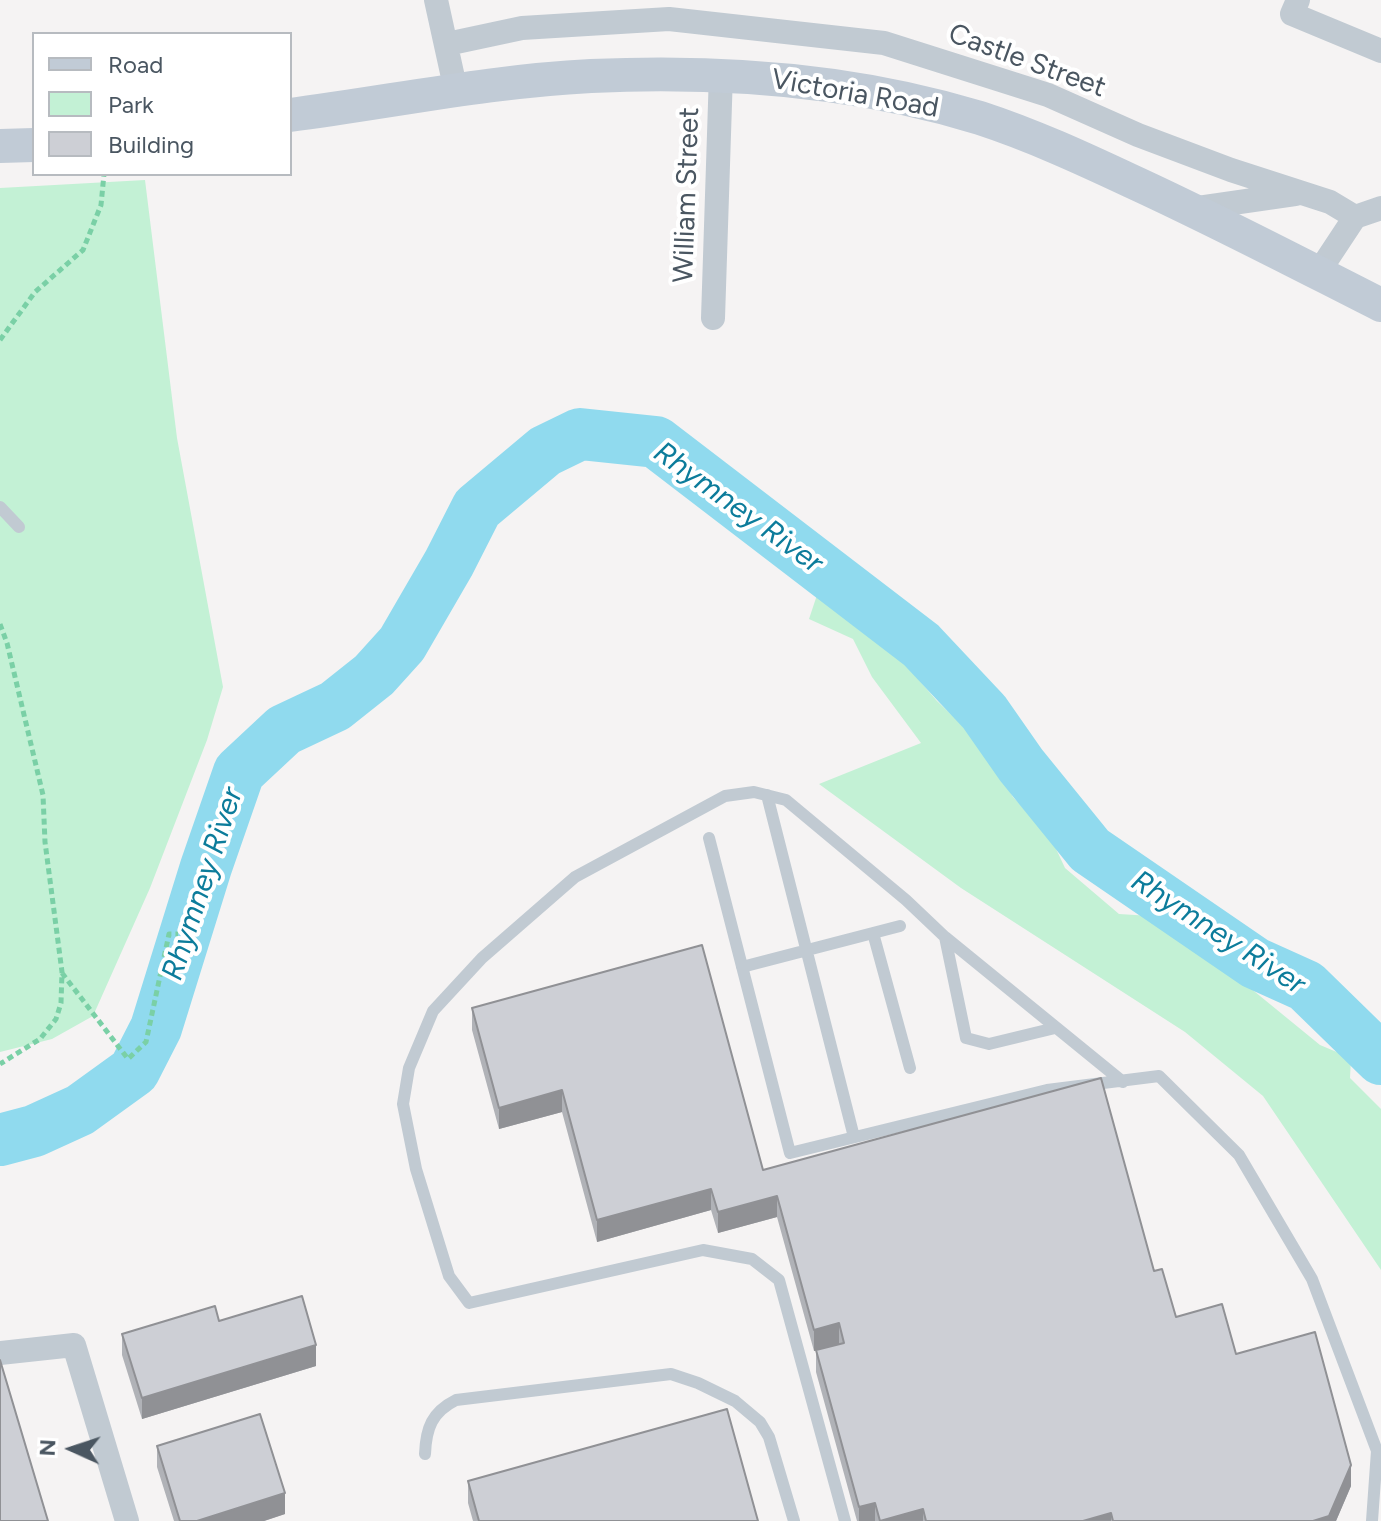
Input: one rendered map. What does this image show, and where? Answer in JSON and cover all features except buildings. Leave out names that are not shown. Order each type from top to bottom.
[{"type":"main road","name":"Victoria Road","points":[[292,115],[588,76],[721,73],[783,78],[878,93],[980,118],[1073,154],[1191,209],[1381,305]]},
{"type":"main road","points":[[0,146],[32,145]]},
{"type":"street","points":[[436,0],[456,91]]},
{"type":"street","points":[[1298,0],[1292,14],[1381,51]]},
{"type":"street","name":"Castle Street","points":[[447,44],[522,28],[670,14],[884,43],[1048,95],[1138,135],[1231,170],[1330,202],[1355,217]]},
{"type":"street","name":"William Street","points":[[713,318],[721,73]]},
{"type":"street","points":[[1191,209],[1302,193]]},
{"type":"street","points":[[1318,273],[1355,217],[1381,208]]},
{"type":"street","points":[[0,1353],[74,1345],[127,1521]]},
{"type":"lane","points":[[0,507],[19,527]]},
{"type":"lane","points":[[845,1521],[779,1280],[752,1259],[703,1250],[469,1303],[449,1276],[416,1169],[403,1104],[409,1068],[433,1011],[482,958],[575,877],[725,796],[754,792],[786,800],[906,900],[945,937],[1123,1082]]},
{"type":"lane","points":[[767,795],[854,1137]]},
{"type":"lane","points":[[709,838],[790,1153],[1047,1090],[1159,1076],[1239,1155],[1312,1279],[1377,1451],[1372,1521]]},
{"type":"lane","points":[[742,967],[900,926]]},
{"type":"lane","points":[[873,933],[910,1068]]},
{"type":"lane","points":[[945,937],[966,1038],[989,1044],[1055,1028]]},
{"type":"lane","points":[[425,1454],[426,1435],[433,1417],[456,1400],[671,1374],[717,1391],[748,1410],[760,1422],[769,1437],[794,1521]]},
{"type":"path","points":[[0,340],[35,292],[83,250],[101,205],[104,176]]},
{"type":"path","points":[[0,624],[43,795],[45,842],[62,972],[61,1003],[56,1019],[40,1039],[0,1064]]},
{"type":"path","points":[[62,972],[128,1059],[146,1042],[169,934],[178,934]]},
{"type":"green space","points":[[145,180],[177,438],[223,687],[207,740],[150,888],[93,1016],[52,1039],[0,1052],[0,188]]},
{"type":"green space","points":[[817,595],[906,665],[937,701],[984,746],[1013,797],[1050,836],[1065,868],[1119,914],[1151,916],[1249,987],[1320,1045],[1351,1058],[1350,1078],[1381,1109],[1381,1270],[1263,1096],[1185,1032],[961,888],[819,784],[921,743],[872,677],[853,639],[809,619]]},
{"type":"waterway","name":"Rhymney River","points":[[0,1140],[34,1131],[80,1110],[134,1071],[156,1028],[239,772],[284,730],[335,706],[374,675],[402,644],[477,508],[545,451],[580,434],[656,442],[921,645],[984,712],[1021,765],[1090,850],[1255,963],[1306,986],[1381,1059]]}]
